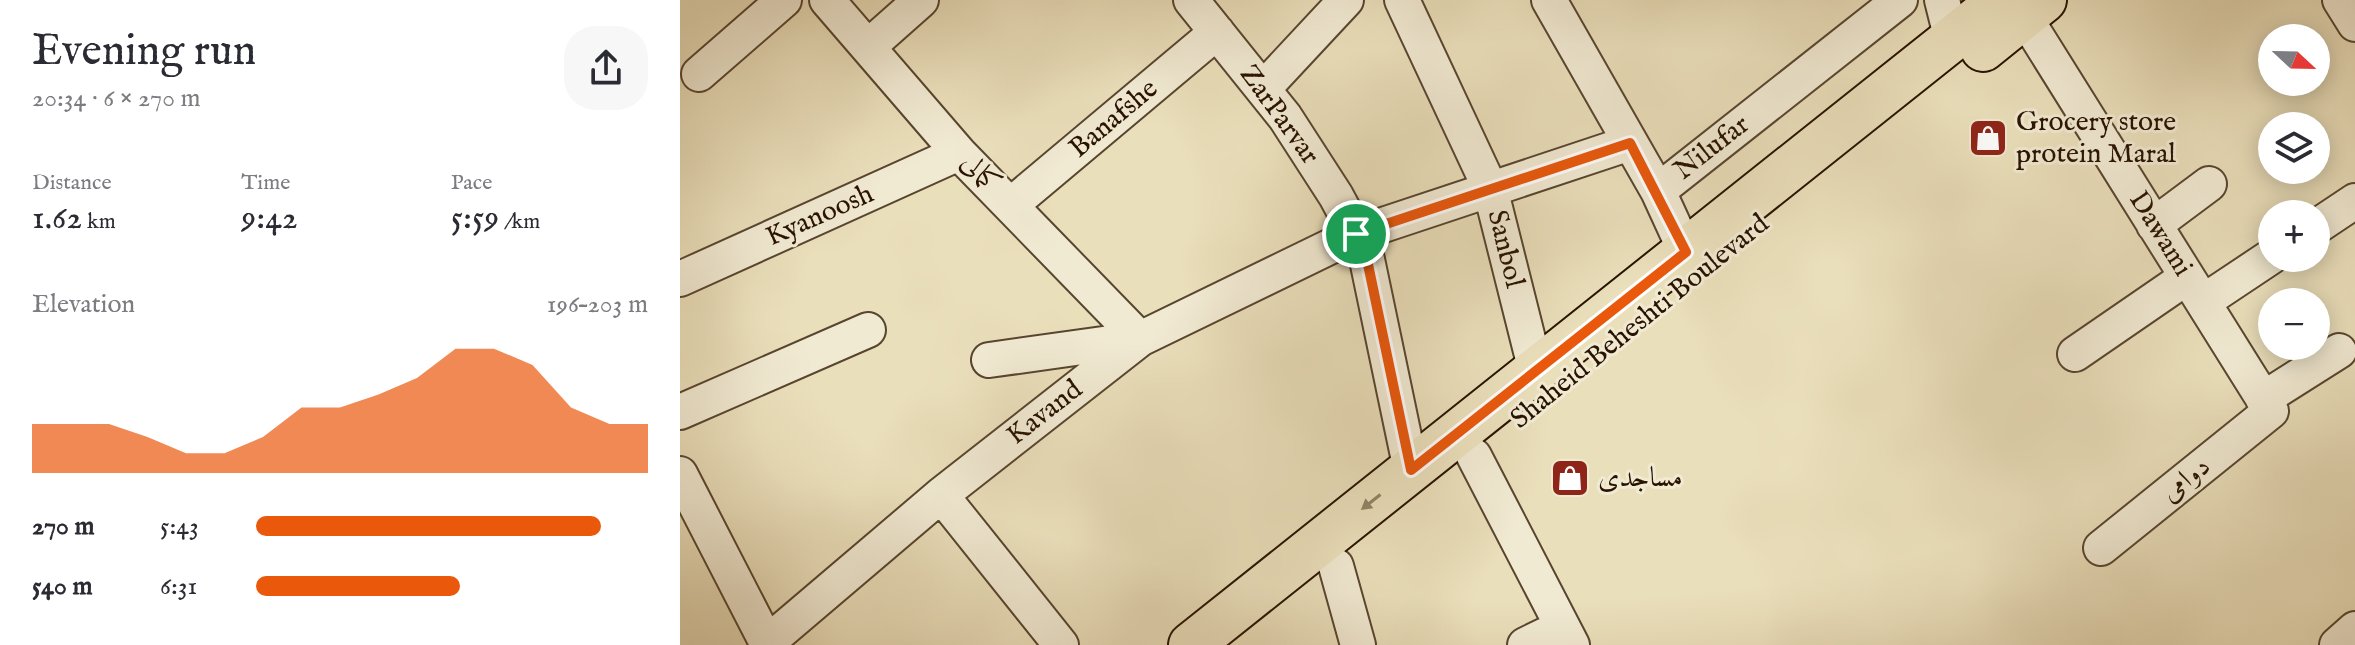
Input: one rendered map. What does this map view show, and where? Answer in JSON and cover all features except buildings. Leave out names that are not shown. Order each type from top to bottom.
[{"type":"main road","name":"Shaheid Beheshti Boulevard","points":[[1191,645],[1686,252],[1947,20],[2023,5]]},
{"type":"main road","name":"Shaheid Beheshti Boulevard","points":[[1237,645],[1474,456],[2023,5]]},
{"type":"street","points":[[699,74],[784,0]]},
{"type":"street","name":"کمالی","points":[[827,0],[959,153],[1140,339]]},
{"type":"street","points":[[868,47],[921,0]]},
{"type":"street","name":"ZarParvar","points":[[1191,0],[1263,89],[1302,144],[1365,250],[1411,470]]},
{"type":"street","points":[[1263,89],[1346,0]]},
{"type":"street","name":"Sanbol","points":[[1402,0],[1490,188],[1536,371]]},
{"type":"street","name":"Nilufar","points":[[1549,0],[1658,191],[1900,0]]},
{"type":"street","points":[[2340,0],[2355,24]]},
{"type":"street","name":"Dawami","points":[[2023,5],[2154,225],[2267,405]]},
{"type":"street","name":"Banafshe","points":[[1011,205],[1217,32]]},
{"type":"street","name":"Kavand","points":[[767,644],[941,495],[1140,339],[1356,234],[1630,143]]},
{"type":"street","name":"Kyanoosh","points":[[680,279],[959,153]]},
{"type":"street","points":[[2154,225],[2209,184]]},
{"type":"street","points":[[1658,191],[1686,252]]},
{"type":"street","points":[[2330,218],[2355,201]]},
{"type":"street","points":[[2075,354],[2195,290],[2258,262]]},
{"type":"street","points":[[680,412],[868,330]]},
{"type":"street","points":[[989,360],[1140,339]]},
{"type":"street","name":"دوامی","points":[[2101,548],[2267,405],[2339,351]]},
{"type":"street","points":[[1474,456],[1567,636],[1525,645]]},
{"type":"street","points":[[680,474],[767,644]]},
{"type":"street","points":[[941,495],[1061,645]]},
{"type":"street","points":[[1336,566],[1358,645]]},
{"type":"place","name":"Grocery store protein Maral","points":[[1988,138]]},
{"type":"place","name":"مساجدی","points":[[1570,478]]},
{"type":"route","points":[[1630,143],[1658,191],[1686,252],[1411,470],[1365,250],[1356,234],[1630,143]]}]
